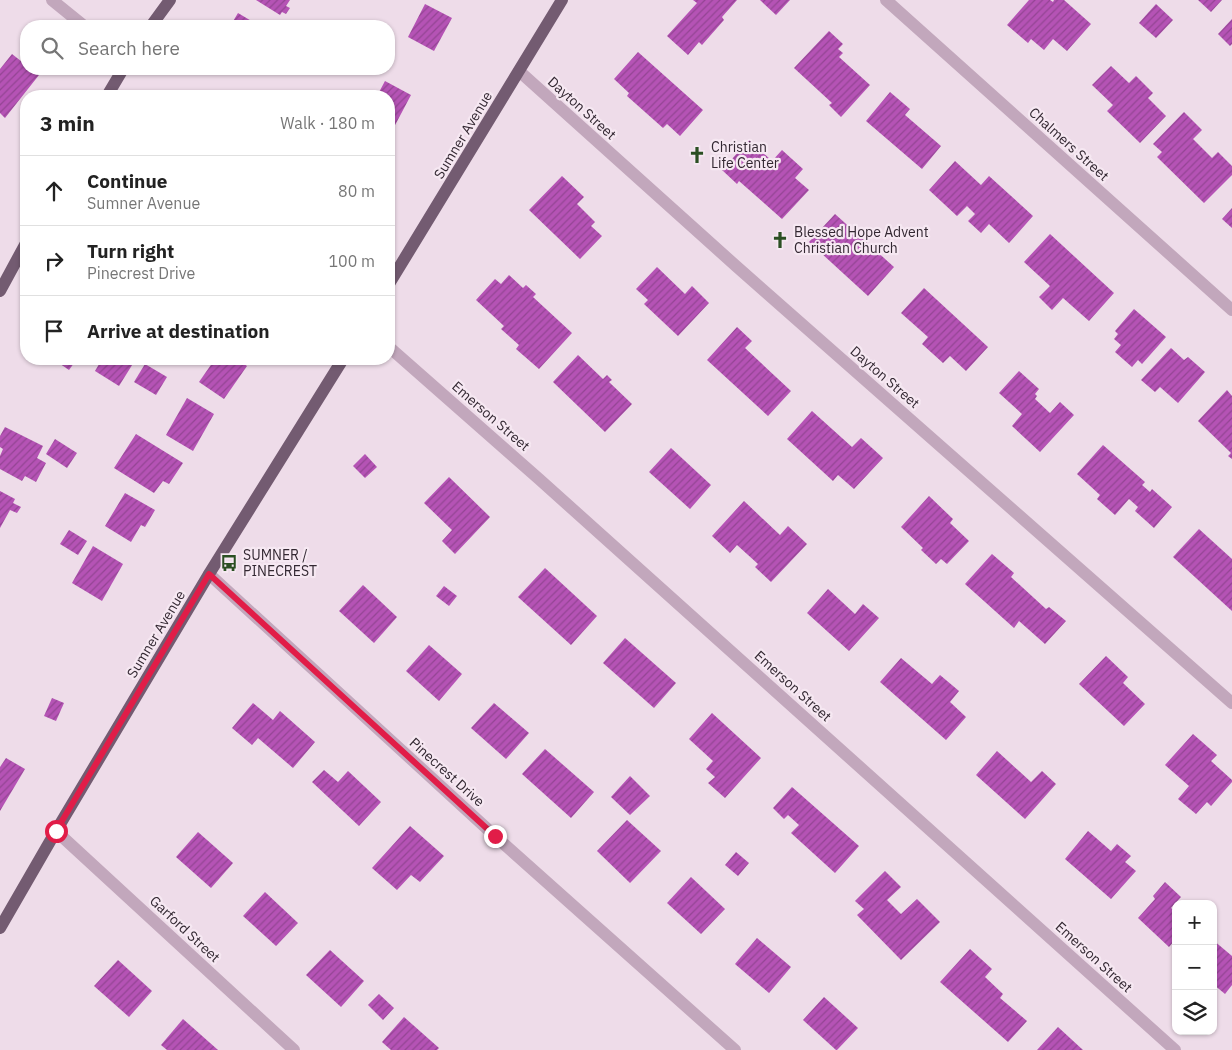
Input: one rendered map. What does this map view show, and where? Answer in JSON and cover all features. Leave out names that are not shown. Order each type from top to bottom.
[{"type":"main road","points":[[156,20],[170,0]]},
{"type":"main road","name":"Sumner Avenue","points":[[395,274],[562,0]]},
{"type":"main road","points":[[111,90],[120,75]]},
{"type":"main road","points":[[0,291],[20,254]]},
{"type":"main road","name":"Sumner Avenue","points":[[0,928],[209,574],[339,365]]},
{"type":"street","points":[[52,0],[77,20]]},
{"type":"street","name":"Chalmers Street","points":[[886,0],[1232,310]]},
{"type":"street","name":"Dayton Street","points":[[519,72],[1232,703]]},
{"type":"street","name":"Emerson Street","points":[[395,352],[547,485],[1175,1050]]},
{"type":"street","name":"Pinecrest Drive","points":[[209,574],[495,836],[735,1050]]},
{"type":"street","name":"Garford Street","points":[[56,831],[294,1050]]},
{"type":"building","points":[[256,0],[290,0],[286,6],[290,8],[286,14],[282,12],[280,15]]},
{"type":"building","points":[[693,0],[737,0],[722,17],[724,20],[702,45],[699,42],[688,55],[667,36],[697,3]]},
{"type":"building","points":[[760,0],[790,0],[776,15]]},
{"type":"building","points":[[1029,0],[1050,0],[1053,2],[1054,0],[1064,0],[1091,24],[1067,51],[1053,39],[1044,50],[1031,39],[1028,43],[1007,25]]},
{"type":"building","points":[[1198,0],[1222,0],[1211,12]]},
{"type":"building","points":[[425,4],[452,18],[434,51],[408,37]]},
{"type":"building","points":[[1156,4],[1173,20],[1156,38],[1139,23]]},
{"type":"building","points":[[238,13],[250,20],[234,20]]},
{"type":"building","points":[[1232,19],[1232,44],[1230,46],[1218,34]]},
{"type":"building","points":[[829,31],[843,44],[838,49],[843,53],[839,57],[870,85],[841,117],[829,105],[832,103],[794,68]]},
{"type":"building","points":[[638,52],[703,110],[680,136],[667,124],[663,128],[627,96],[629,93],[614,79]]},
{"type":"building","points":[[12,54],[20,60],[20,75],[39,75],[27,90],[20,90],[20,99],[5,118],[0,113],[0,69]]},
{"type":"building","points":[[1111,66],[1129,83],[1136,76],[1153,93],[1148,98],[1166,116],[1140,143],[1107,111],[1113,105],[1092,85]]},
{"type":"building","points":[[385,81],[411,95],[395,125],[395,90],[380,90]]},
{"type":"building","points":[[890,92],[910,109],[905,115],[941,146],[922,169],[866,121]]},
{"type":"building","points":[[1184,112],[1202,130],[1193,139],[1212,158],[1218,152],[1232,166],[1232,175],[1204,203],[1157,157],[1162,152],[1153,144]]},
{"type":"building","points":[[749,140],[772,161],[782,150],[803,169],[795,178],[809,190],[782,219],[739,181],[737,184],[722,170]]},
{"type":"building","points":[[955,161],[981,185],[989,176],[1033,216],[1009,243],[989,224],[981,233],[968,221],[975,214],[967,206],[957,216],[929,190]]},
{"type":"building","points":[[562,176],[584,197],[577,204],[595,222],[591,226],[602,236],[580,259],[529,210]]},
{"type":"building","points":[[1232,208],[1232,228],[1222,219]]},
{"type":"building","points":[[835,214],[894,267],[868,296],[809,242]]},
{"type":"building","points":[[1050,234],[1114,293],[1089,321],[1063,298],[1052,310],[1039,297],[1050,286],[1024,262]]},
{"type":"building","points":[[657,267],[685,294],[692,286],[709,303],[678,336],[644,304],[648,300],[636,289]]},
{"type":"building","points":[[509,275],[523,288],[526,285],[536,294],[533,297],[572,333],[539,369],[516,349],[519,345],[501,329],[504,326],[476,300],[495,279],[501,284]]},
{"type":"building","points":[[924,288],[988,347],[966,371],[950,356],[943,363],[922,344],[928,337],[901,313]]},
{"type":"building","points":[[1134,309],[1166,337],[1142,364],[1138,360],[1132,367],[1115,352],[1121,345],[1114,339],[1118,334],[1115,331]]},
{"type":"building","points":[[737,327],[752,341],[745,348],[791,391],[768,416],[707,360]]},
{"type":"building","points":[[1171,348],[1184,360],[1188,357],[1205,372],[1178,403],[1160,387],[1155,392],[1141,380]]},
{"type":"building","points":[[578,355],[603,379],[607,375],[612,380],[609,382],[632,404],[605,432],[553,382]]},
{"type":"building","points":[[62,365],[73,365],[69,370]]},
{"type":"building","points":[[98,365],[132,365],[119,386],[95,371]]},
{"type":"building","points":[[144,365],[167,377],[156,395],[134,382]]},
{"type":"building","points":[[211,365],[247,366],[224,399],[199,382]]},
{"type":"building","points":[[1019,371],[1039,389],[1035,394],[1037,396],[1035,399],[1050,413],[1060,402],[1074,415],[1040,452],[1012,426],[1022,414],[999,393]]},
{"type":"building","points":[[1227,390],[1232,396],[1232,459],[1228,456],[1231,453],[1198,421]]},
{"type":"building","points":[[187,398],[214,414],[193,451],[166,435]]},
{"type":"building","points":[[812,411],[852,447],[861,438],[883,458],[854,489],[838,475],[833,481],[787,439]]},
{"type":"building","points":[[5,427],[43,446],[37,458],[46,463],[36,482],[25,476],[22,481],[0,469],[0,456],[3,449],[0,447],[0,436]]},
{"type":"building","points":[[136,434],[183,463],[169,484],[163,481],[154,493],[114,468]]},
{"type":"building","points":[[55,439],[77,453],[67,468],[46,454]]},
{"type":"building","points":[[1103,445],[1145,482],[1142,485],[1150,492],[1152,489],[1172,507],[1154,528],[1135,511],[1138,507],[1129,499],[1115,515],[1097,499],[1100,495],[1077,474]]},
{"type":"building","points":[[671,448],[711,485],[690,509],[649,472]]},
{"type":"building","points":[[365,454],[377,467],[365,478],[353,466]]},
{"type":"building","points":[[449,477],[490,517],[455,554],[442,541],[452,530],[424,503]]},
{"type":"building","points":[[0,491],[15,499],[13,503],[21,507],[17,513],[10,510],[0,528]]},
{"type":"building","points":[[125,493],[155,510],[145,527],[141,525],[131,542],[105,526]]},
{"type":"building","points":[[929,496],[953,519],[950,523],[969,541],[947,564],[941,559],[936,564],[921,550],[923,548],[901,527]]},
{"type":"building","points":[[744,501],[780,535],[788,526],[807,544],[771,582],[755,567],[758,564],[737,545],[730,553],[712,536]]},
{"type":"building","points":[[1199,529],[1232,559],[1232,611],[1173,557]]},
{"type":"building","points":[[69,530],[87,541],[78,555],[60,544]]},
{"type":"building","points":[[93,546],[123,564],[102,601],[72,583]]},
{"type":"building","points":[[992,554],[1014,573],[1011,577],[1046,609],[1049,607],[1066,621],[1045,644],[1019,621],[1014,628],[965,584]]},
{"type":"building","points":[[545,568],[597,616],[571,645],[518,597]]},
{"type":"building","points":[[363,585],[397,617],[374,643],[339,611]]},
{"type":"building","points":[[444,586],[457,596],[449,606],[436,596]]},
{"type":"building","points":[[828,589],[855,614],[863,604],[879,618],[849,651],[807,613]]},
{"type":"building","points":[[625,638],[676,683],[654,708],[603,663]]},
{"type":"building","points":[[429,645],[462,674],[439,701],[406,671]]},
{"type":"building","points":[[1106,656],[1128,677],[1123,683],[1145,704],[1124,726],[1079,684]]},
{"type":"building","points":[[901,658],[932,684],[940,675],[959,691],[950,702],[966,717],[946,740],[880,682]]},
{"type":"building","points":[[52,698],[64,703],[56,721],[44,716]]},
{"type":"building","points":[[253,703],[273,720],[280,711],[315,742],[293,768],[258,738],[252,745],[232,728]]},
{"type":"building","points":[[494,703],[529,733],[506,759],[471,728]]},
{"type":"building","points":[[712,713],[761,758],[725,798],[708,783],[715,777],[706,769],[713,761],[689,739]]},
{"type":"building","points":[[1193,734],[1217,755],[1211,761],[1232,780],[1211,806],[1207,802],[1196,814],[1178,799],[1189,786],[1165,765]]},
{"type":"building","points":[[545,749],[594,792],[571,818],[522,774]]},
{"type":"building","points":[[997,751],[1031,782],[1042,771],[1056,784],[1025,819],[976,775]]},
{"type":"building","points":[[6,758],[25,769],[0,811],[0,767]]},
{"type":"building","points":[[324,770],[338,782],[348,771],[381,802],[359,826],[312,782]]},
{"type":"building","points":[[630,776],[650,796],[630,815],[611,797]]},
{"type":"building","points":[[792,787],[859,846],[835,873],[791,833],[799,825],[788,815],[784,819],[773,808]]},
{"type":"building","points":[[627,820],[661,851],[630,883],[597,851]]},
{"type":"building","points":[[410,826],[444,856],[420,882],[411,875],[397,890],[372,868]]},
{"type":"building","points":[[1088,831],[1111,851],[1117,844],[1131,856],[1125,862],[1136,871],[1111,899],[1065,859]]},
{"type":"building","points":[[198,832],[233,863],[211,888],[176,857]]},
{"type":"building","points":[[736,852],[749,863],[738,876],[725,865]]},
{"type":"building","points":[[885,871],[901,887],[887,900],[901,914],[917,899],[940,922],[901,960],[857,915],[864,909],[855,901]]},
{"type":"building","points":[[691,877],[725,909],[701,934],[667,903]]},
{"type":"building","points":[[1165,882],[1181,897],[1178,900],[1172,900],[1172,944],[1169,947],[1138,918],[1155,899],[1153,896]]},
{"type":"building","points":[[265,892],[298,923],[276,946],[243,916]]},
{"type":"building","points":[[757,938],[791,967],[769,993],[735,964]]},
{"type":"building","points":[[1217,943],[1232,956],[1232,985],[1225,994],[1217,987]]},
{"type":"building","points":[[970,949],[992,969],[985,977],[1003,994],[1000,998],[1027,1021],[1008,1042],[940,982]]},
{"type":"building","points":[[330,950],[364,981],[341,1007],[306,975]]},
{"type":"building","points":[[118,960],[152,991],[129,1017],[94,986]]},
{"type":"building","points":[[379,994],[394,1008],[383,1020],[368,1005]]},
{"type":"building","points":[[824,997],[858,1028],[837,1050],[803,1020]]},
{"type":"building","points":[[404,1017],[439,1048],[437,1050],[391,1050],[382,1042]]},
{"type":"building","points":[[183,1019],[218,1050],[167,1050],[161,1045]]},
{"type":"building","points":[[1058,1027],[1083,1050],[1037,1050]]},
{"type":"place","name":"Christian Life Center","points":[[697,155]]},
{"type":"place","name":"Blessed Hope Advent Christian Church","points":[[780,240]]},
{"type":"place","name":"SUMNER / PINECREST","points":[[229,563]]},
{"type":"route","points":[[56,831],[209,574],[495,836]]}]
